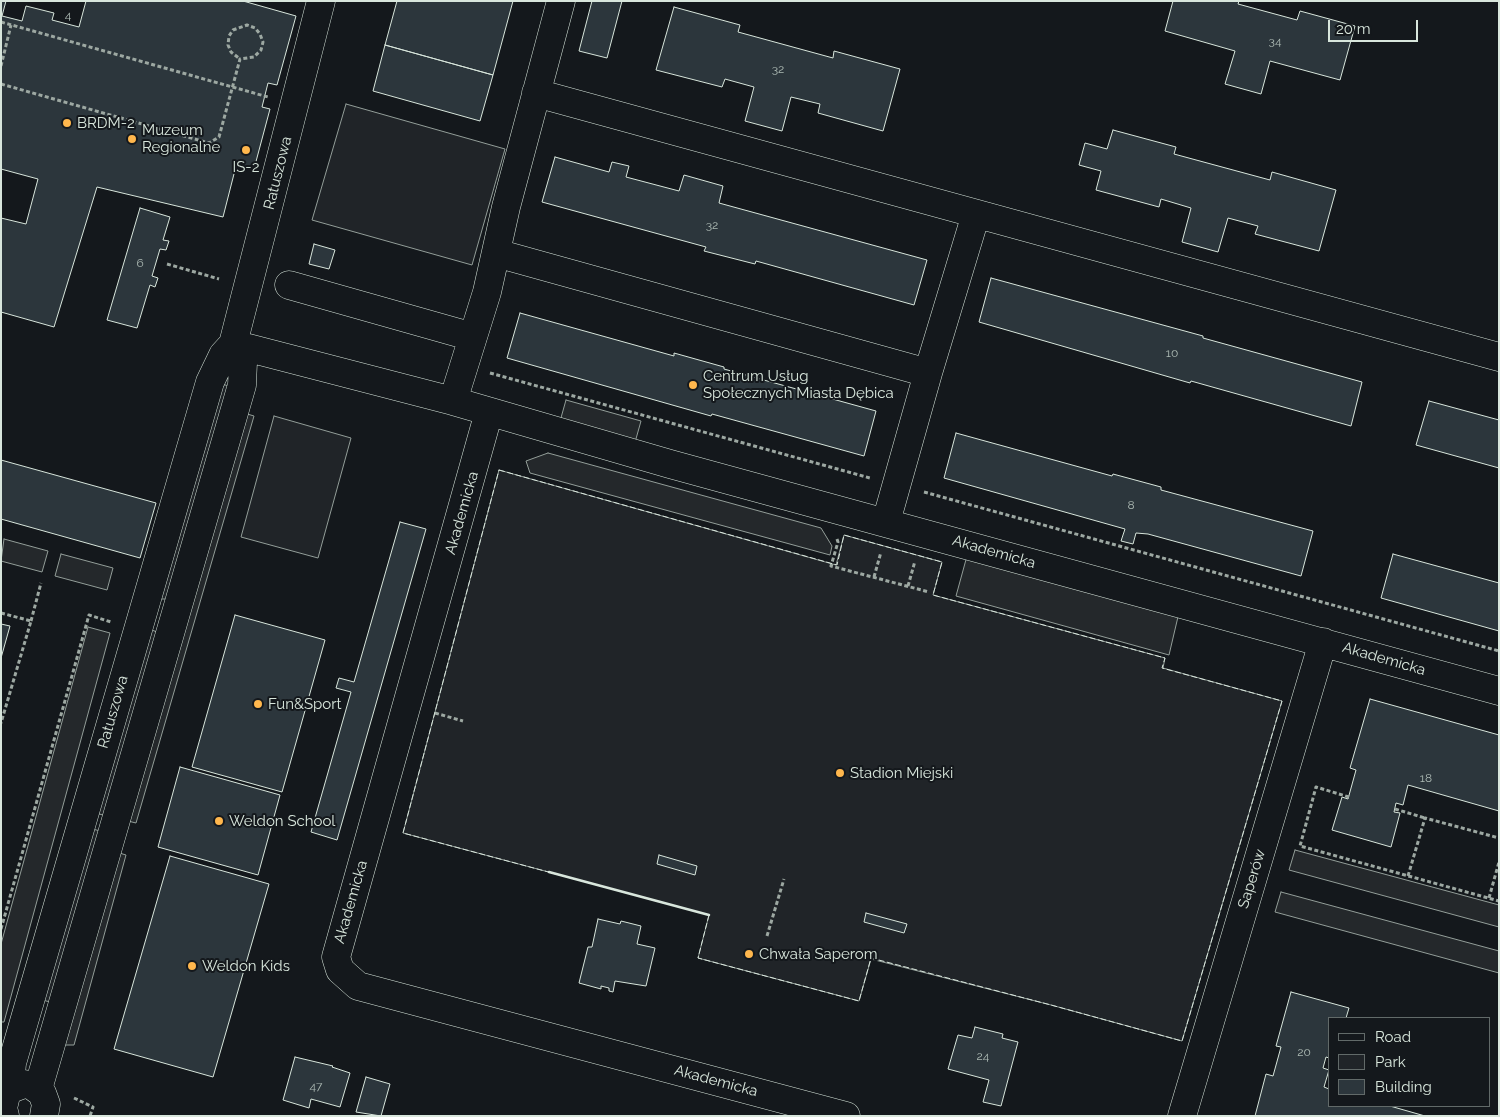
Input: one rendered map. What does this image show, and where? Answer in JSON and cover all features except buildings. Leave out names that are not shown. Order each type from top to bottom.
[{"type":"street","name":"Ratuszowa","points":[[233,344],[321,1]]},
{"type":"street","points":[[453,401],[488,292],[506,207],[561,1]]},
{"type":"street","points":[[536,93],[1499,357]]},
{"type":"street","points":[[886,522],[976,214]]},
{"type":"street","points":[[496,253],[928,373]]},
{"type":"street","points":[[289,286],[469,348]]},
{"type":"street","name":"Akademicka","points":[[233,344],[453,401],[836,519],[886,522],[1499,691]]},
{"type":"street","points":[[27,1104],[242,385],[243,362],[233,344]]},
{"type":"street","name":"Akademicka","points":[[490,412],[336,956],[340,970],[358,986],[846,1116]]},
{"type":"street","name":"Saperów","points":[[1182,1116],[1323,642]]},
{"type":"path","points":[[1,22],[271,98]]},
{"type":"path","points":[[1,66],[11,25]]},
{"type":"path","points":[[247,25],[255,28],[263,42],[261,50],[254,58],[240,59],[231,52],[228,45],[229,36],[233,30],[247,25]]},
{"type":"path","points":[[1,84],[209,143],[219,137],[240,59]]},
{"type":"path","points":[[167,264],[227,281]]},
{"type":"path","points":[[469,348],[487,373],[1499,651]]},
{"type":"path","points":[[836,519],[838,542],[831,566],[929,592]]},
{"type":"path","points":[[874,577],[882,551]]},
{"type":"path","points":[[908,586],[916,559]]},
{"type":"path","points":[[2,721],[41,584]]},
{"type":"path","points":[[1,613],[31,621]]},
{"type":"path","points":[[1,929],[88,615],[115,623]]},
{"type":"path","points":[[1349,796],[1316,787],[1300,846],[1499,900]]},
{"type":"path","points":[[1395,809],[1499,838]]},
{"type":"path","points":[[1408,876],[1425,818]]},
{"type":"path","points":[[1488,898],[1499,862]]},
{"type":"path","points":[[767,936],[784,879]]},
{"type":"green space","points":[[346,104],[505,149],[472,265],[312,220]]},
{"type":"green space","points":[[222,384],[229,386],[168,599],[161,599]]},
{"type":"green space","points":[[274,416],[351,438],[318,558],[241,537]]},
{"type":"green space","name":"Stadion Miejski","points":[[499,470],[836,565],[844,535],[942,562],[933,595],[1165,658],[1163,668],[1282,701],[1182,1041],[871,959],[859,1001],[698,958],[709,915],[403,833]]},
{"type":"green space","points":[[147,628],[162,634],[109,817],[93,812]]},
{"type":"green space","points":[[89,828],[104,832],[51,1002],[46,1001],[43,1000]]},
{"type":"shaded area","points":[[566,400],[641,421],[632,453],[557,432]]},
{"type":"shaded area","points":[[244,413],[254,416],[136,823],[124,820]]},
{"type":"shaded area","points":[[548,453],[821,528],[832,546],[830,555],[530,473],[526,461]]},
{"type":"shaded area","points":[[4,539],[48,551],[42,572],[1,561]]},
{"type":"shaded area","points":[[970,545],[1181,604],[1169,655],[956,596]]},
{"type":"shaded area","points":[[61,554],[113,568],[107,590],[55,576]]},
{"type":"shaded area","points":[[88,627],[110,633],[4,1022],[1,1022],[1,944]]},
{"type":"shaded area","points":[[1295,850],[1499,905],[1499,927],[1289,870]]},
{"type":"shaded area","points":[[116,852],[126,855],[74,1045],[60,1045]]},
{"type":"shaded area","points":[[1281,892],[1499,951],[1499,973],[1275,912]]},
{"type":"fence","points":[[499,470],[837,565],[844,535],[942,562],[933,595],[1165,658],[1162,668],[1282,701],[1182,1041],[871,958],[859,1001],[698,958],[709,915],[403,833],[499,470]]},
{"type":"wall","points":[[549,872],[709,915]]},
{"type":"place","name":"BRDM-2","points":[[67,123]]},
{"type":"place","name":"Muzeum Regionalne","points":[[132,139]]},
{"type":"place","name":"IS-2","points":[[246,150]]},
{"type":"place","name":"Centrum Usług Społecznych Miasta Dębica","points":[[693,385]]},
{"type":"place","name":"Fun&Sport","points":[[258,704]]},
{"type":"place","name":"Stadion Miejski","points":[[840,773]]},
{"type":"place","name":"Weldon School","points":[[219,821]]},
{"type":"place","name":"Chwała Saperom","points":[[749,954]]},
{"type":"place","name":"Weldon Kids","points":[[192,966]]}]
